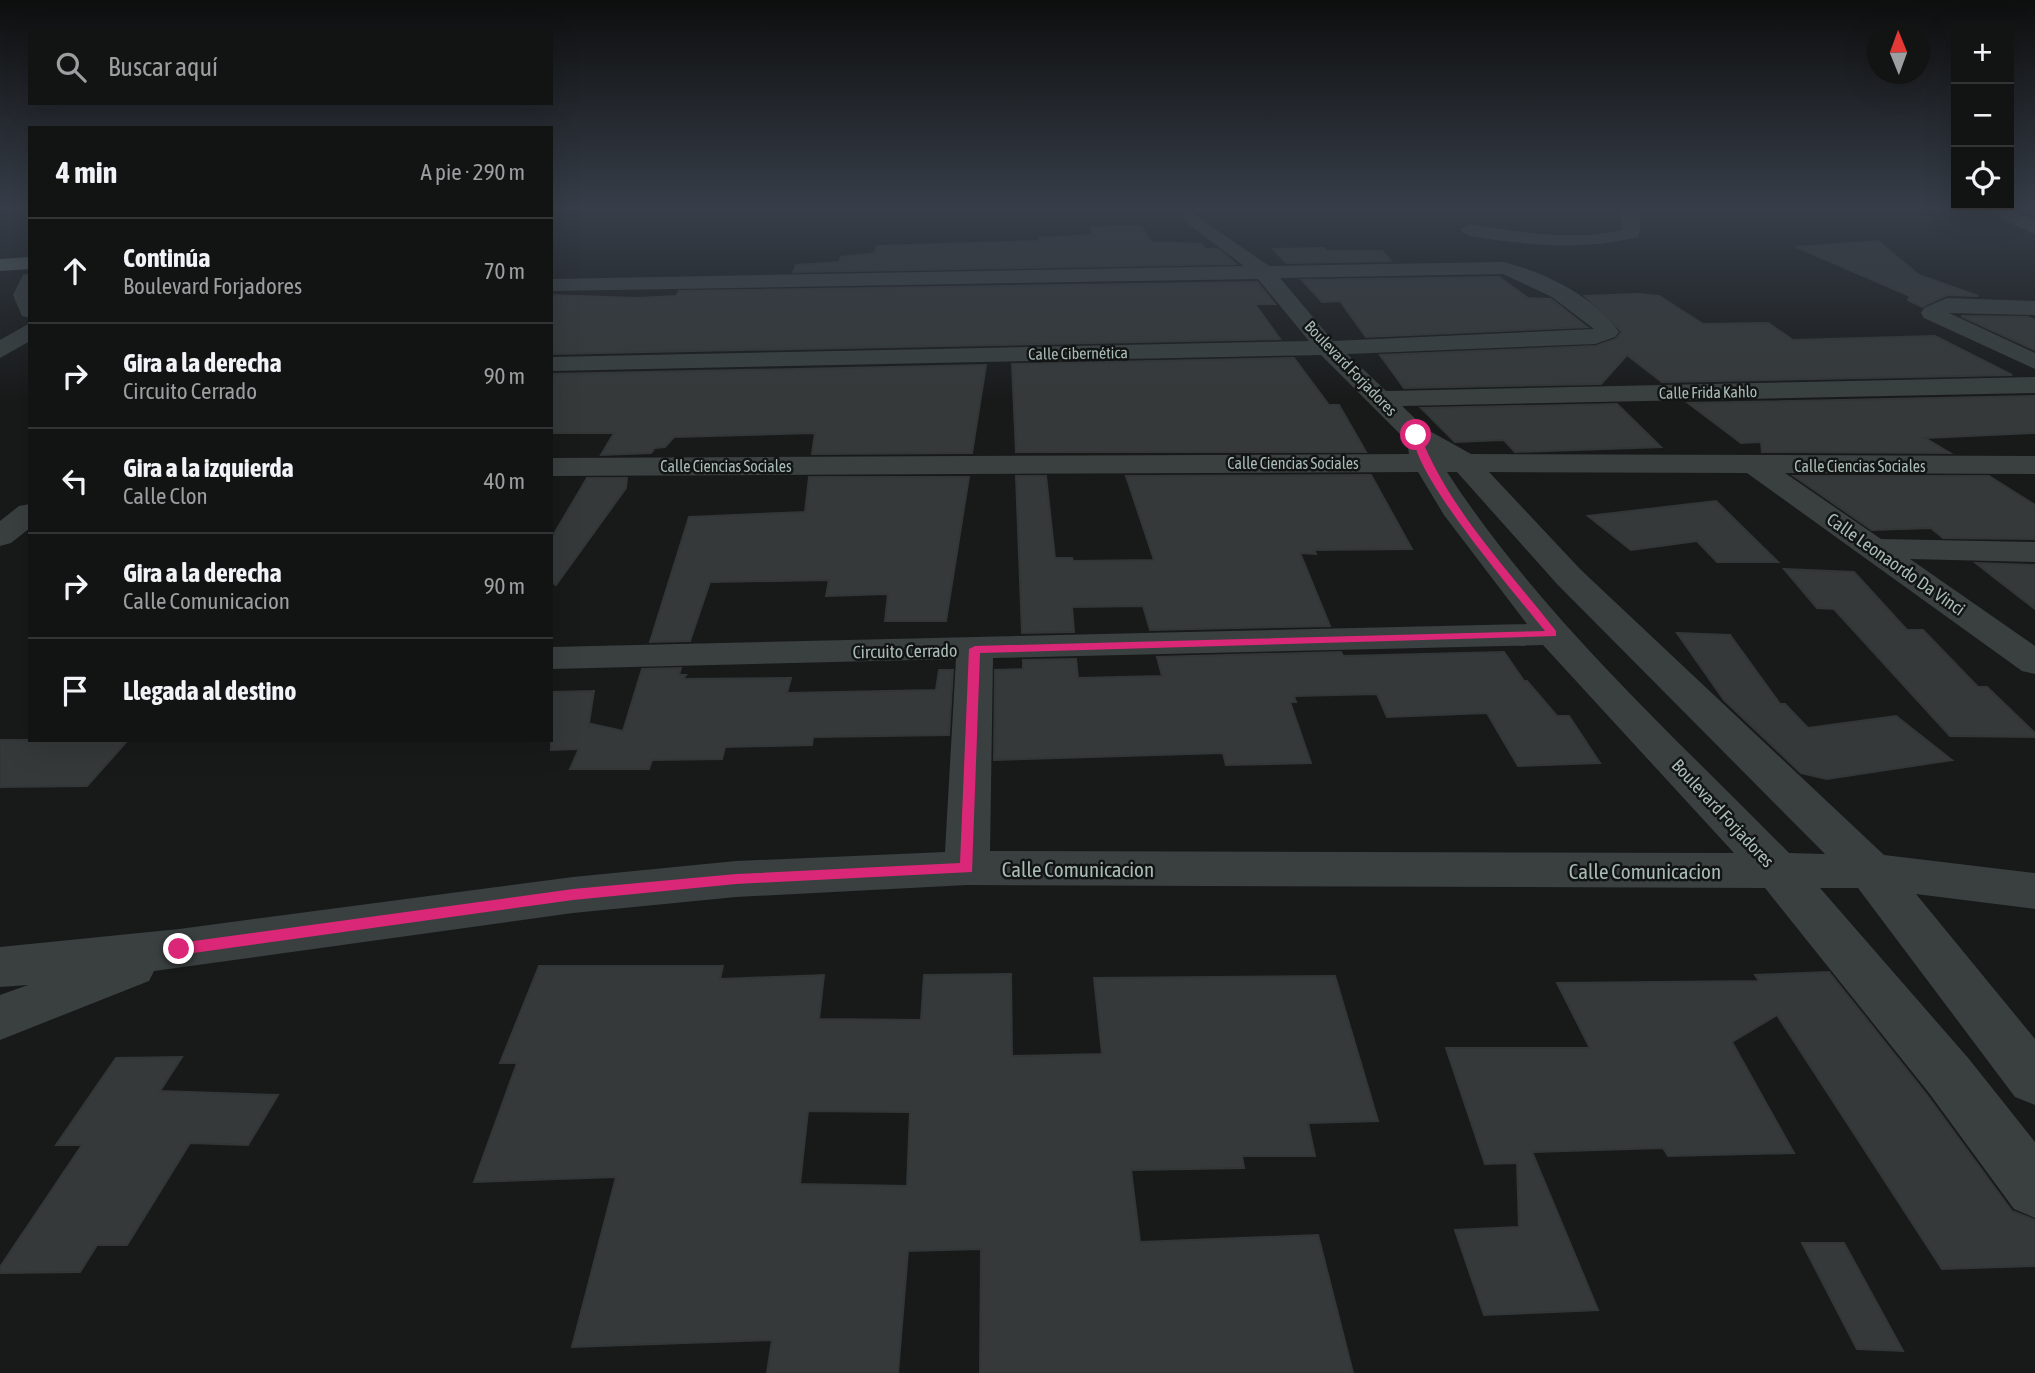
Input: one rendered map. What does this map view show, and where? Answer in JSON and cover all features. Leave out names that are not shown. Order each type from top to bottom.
[{"type":"street","points":[[553,285],[1260,271]]},
{"type":"street","name":"Boulevard Forjadores","points":[[1264,271],[1327,348],[1569,577],[1871,871],[2035,1080]]},
{"type":"street","name":"Calle Cibernética","points":[[553,365],[1327,348],[1604,335],[1605,327],[1579,306],[1518,271]]},
{"type":"street","points":[[28,282],[23,289],[23,300],[28,308]]},
{"type":"street","points":[[2035,308],[1947,305],[1932,313],[2035,362]]},
{"type":"street","points":[[0,351],[28,331]]},
{"type":"street","name":"Calle Frida Kahlo","points":[[1380,399],[2035,385]]},
{"type":"street","name":"Boulevard Forjadores","points":[[1436,454],[1455,508],[1553,634],[1779,872],[1949,1076],[2035,1189]]},
{"type":"street","name":"Calle Ciencias Sociales","points":[[553,467],[1436,454],[1756,466],[2035,465]]},
{"type":"street","name":"Calle Leonaordo Da Vinci","points":[[1756,466],[2035,663]]},
{"type":"street","points":[[0,536],[28,515]]},
{"type":"street","points":[[1878,550],[2035,552]]},
{"type":"street","name":"Circuito Cerrado","points":[[553,658],[1553,634]]},
{"type":"street","points":[[967,868],[975,649]]},
{"type":"street","name":"Calle Comunicacion","points":[[0,967],[179,949],[573,895],[736,879],[967,868],[1871,871],[2035,891]]},
{"type":"street","points":[[0,1018],[179,949]]},
{"type":"building","points":[[1852,271],[1914,271],[1978,296],[1947,295],[1922,307],[1908,300],[1910,296]]},
{"type":"building","points":[[1499,277],[1528,298],[1551,299],[1587,327],[1366,337],[1340,301],[1322,302],[1302,280]]},
{"type":"building","points":[[1257,282],[1275,304],[1255,304],[1280,339],[553,354],[553,295],[638,298],[676,296],[679,291]]},
{"type":"building","points":[[1585,296],[1659,296],[1703,324],[1768,323],[1793,340],[1935,336],[2012,375],[1662,382],[1627,355],[1601,384],[1404,388],[1380,355],[1596,346],[1616,339],[1622,332]]},
{"type":"building","points":[[1961,316],[2028,317],[2035,320],[2035,350]]},
{"type":"building","points":[[1294,358],[1329,405],[1339,405],[1366,452],[1016,452],[1012,364]]},
{"type":"building","points":[[986,365],[972,453],[812,454],[815,433],[674,437],[665,447],[655,448],[651,453],[601,455],[614,433],[553,433],[553,374]]},
{"type":"building","points":[[2035,396],[2035,433],[1925,438],[1950,453],[1762,452],[1761,442],[1741,443],[1688,403]]},
{"type":"building","points":[[1617,404],[1661,447],[1515,452],[1504,440],[1455,442],[1421,408]]},
{"type":"building","points":[[1371,475],[1412,549],[1314,550],[1316,554],[1300,553],[1330,626],[1150,630],[1143,606],[1072,607],[1074,632],[1022,633],[1016,476],[1046,476],[1055,558],[1072,558],[1073,561],[1154,560],[1126,476]]},
{"type":"building","points":[[1794,476],[1989,476],[2035,505],[2035,539],[1943,538],[1931,528],[1872,530]]},
{"type":"building","points":[[809,477],[969,477],[946,621],[885,621],[888,594],[826,596],[829,580],[710,582],[690,641],[650,642],[689,517],[805,512]]},
{"type":"building","points":[[587,478],[627,478],[626,488],[556,585],[553,583],[553,536]]},
{"type":"building","points":[[1716,501],[1778,562],[1717,562],[1697,541],[1631,550],[1588,516]]},
{"type":"building","points":[[1976,563],[2035,565],[2035,609],[1996,579]]},
{"type":"building","points":[[1784,569],[1854,572],[1907,630],[1923,630],[1978,687],[1987,687],[2035,733],[2035,737],[1950,736],[1834,609],[1817,608]]},
{"type":"building","points":[[1677,633],[1730,635],[1780,704],[1785,704],[1808,728],[1896,716],[1952,760],[1827,779],[1801,773],[1724,700]]},
{"type":"building","points":[[1341,652],[1343,656],[1504,652],[1524,681],[1527,681],[1557,716],[1569,716],[1600,763],[1518,766],[1487,713],[1387,717],[1377,694],[1294,696],[1296,702],[1290,702],[1311,763],[1226,765],[1223,753],[994,760],[995,670],[1023,669],[1023,660],[1076,659],[1078,678],[1162,676],[1157,657]]},
{"type":"building","points":[[681,668],[679,675],[686,675],[683,679],[791,678],[787,693],[936,690],[939,670],[953,670],[949,735],[813,737],[812,745],[725,747],[722,759],[652,760],[649,769],[570,769],[579,749],[551,750],[553,692],[594,691],[588,729],[591,724],[623,731],[642,669]]},
{"type":"building","points":[[0,740],[126,742],[87,786],[0,787]]},
{"type":"building","points":[[539,966],[723,966],[720,979],[824,975],[819,1019],[921,1020],[924,975],[1011,974],[1012,1056],[1102,1054],[1094,978],[1335,976],[1378,1121],[1308,1123],[1315,1156],[1242,1156],[1244,1168],[1131,1170],[1140,1242],[1318,1235],[1353,1373],[980,1373],[981,1249],[908,1251],[898,1373],[767,1373],[772,1340],[572,1347],[616,1177],[474,1182],[517,1063],[500,1063]],"holes":[[[808,1111],[910,1112],[907,1186],[800,1184]]]},
{"type":"building","points":[[1829,972],[1927,1095],[2012,1211],[2035,1220],[2035,1266],[1942,1269],[1777,1015],[1732,1042],[1794,1153],[1668,1156],[1663,1148],[1532,1152],[1598,1310],[1484,1315],[1455,1230],[1519,1227],[1517,1163],[1485,1164],[1446,1048],[1590,1048],[1557,983],[1759,981],[1755,975]]},
{"type":"building","points":[[182,1057],[160,1091],[278,1095],[248,1145],[190,1143],[127,1245],[97,1245],[80,1272],[0,1273],[0,1267],[82,1145],[56,1145],[116,1058]]},
{"type":"building","points":[[1802,1243],[1844,1243],[1903,1351],[1857,1349]]},
{"type":"route","points":[[179,949],[573,895],[736,879],[967,868],[975,649],[1553,634],[1455,508],[1427,463],[1416,435]]}]
